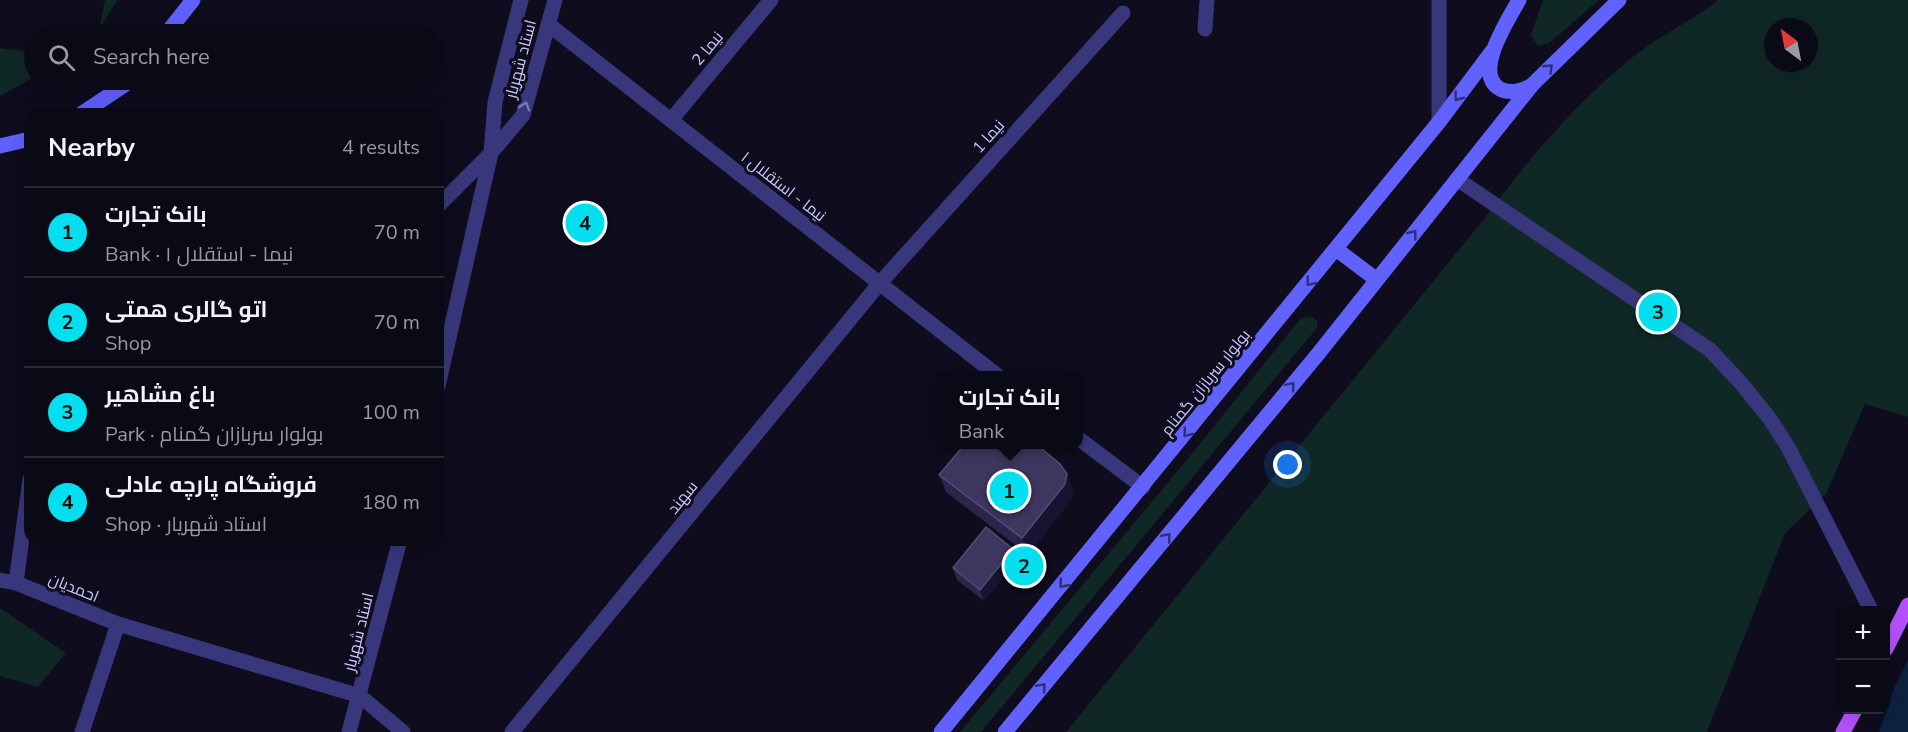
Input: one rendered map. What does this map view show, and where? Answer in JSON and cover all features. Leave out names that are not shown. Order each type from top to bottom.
[{"type":"main road","points":[[174,24],[193,0]]},
{"type":"main road","points":[[1519,0],[1493,50],[1489,67],[1490,74],[1492,82],[1497,87],[1510,92],[1532,85]]},
{"type":"main road","points":[[1005,732],[1377,280],[1532,85],[1619,0]]},
{"type":"main road","name":"بولوار سربازان گمنام","points":[[941,732],[1439,122],[1493,50]]},
{"type":"main road","points":[[90,108],[117,90]]},
{"type":"main road","points":[[0,146],[24,140]]},
{"type":"main road","points":[[1336,249],[1377,280]]},
{"type":"main road","points":[[1890,637],[1908,605]]},
{"type":"main road","points":[[1843,732],[1853,714]]},
{"type":"street","name":"استاد شهریار","points":[[444,360],[492,153],[495,102],[521,0]]},
{"type":"street","name":"استاد شهریار","points":[[492,153],[523,115],[555,0]]},
{"type":"street","name":"نیما 2","points":[[671,120],[771,0]]},
{"type":"street","points":[[1204,29],[1207,0]]},
{"type":"street","points":[[1439,0],[1439,122]]},
{"type":"street","name":"نیما 1","points":[[879,284],[1123,13]]},
{"type":"street","name":"نیما - استقلال ۱","points":[[548,24],[993,371]]},
{"type":"street","points":[[444,200],[492,153]]},
{"type":"street","points":[[1457,179],[1710,350],[1770,419],[1788,447],[1870,606]]},
{"type":"street","name":"سهند","points":[[512,732],[879,284]]},
{"type":"street","points":[[1083,442],[1143,487]]},
{"type":"street","points":[[16,583],[24,524]]},
{"type":"street","name":"استاد شهریار","points":[[349,732],[398,546]]},
{"type":"street","name":"احمدیان","points":[[0,580],[16,583],[118,624],[360,696]]},
{"type":"street","points":[[82,732],[118,624]]},
{"type":"street","points":[[360,696],[403,732]]},
{"type":"green space","points":[[105,0],[117,0],[103,24],[100,24]]},
{"type":"green space","points":[[1543,0],[1599,0],[1549,43],[1538,46],[1531,35]]},
{"type":"green space","points":[[1718,0],[1908,0],[1908,417],[1865,404],[1826,494],[1785,533],[1707,732],[1066,732],[1552,135],[1609,77],[1659,39]]},
{"type":"green space","points":[[0,48],[24,51],[24,83],[0,96]]},
{"type":"green space","points":[[1312,317],[1317,321],[1317,328],[981,732],[960,732],[1190,456],[1297,323],[1302,318]]},
{"type":"green space","points":[[0,608],[66,653],[38,687],[0,676]]},
{"type":"water","points":[[1908,660],[1908,732],[1879,732],[1885,714],[1890,714],[1890,700]]},
{"type":"building","points":[[961,449],[1042,449],[1060,464],[1067,474],[1065,484],[1022,538],[939,475]]},
{"type":"building","points":[[986,527],[1013,549],[980,590],[953,568]]},
{"type":"place","name":"فروشگاه پارچه عادلی","points":[[585,223]]},
{"type":"place","name":"باغ مشاهیر","points":[[1658,312]]},
{"type":"place","name":"بانک تجارت","points":[[1009,491]]},
{"type":"place","name":"اتو گالری همتی","points":[[1024,566]]}]
